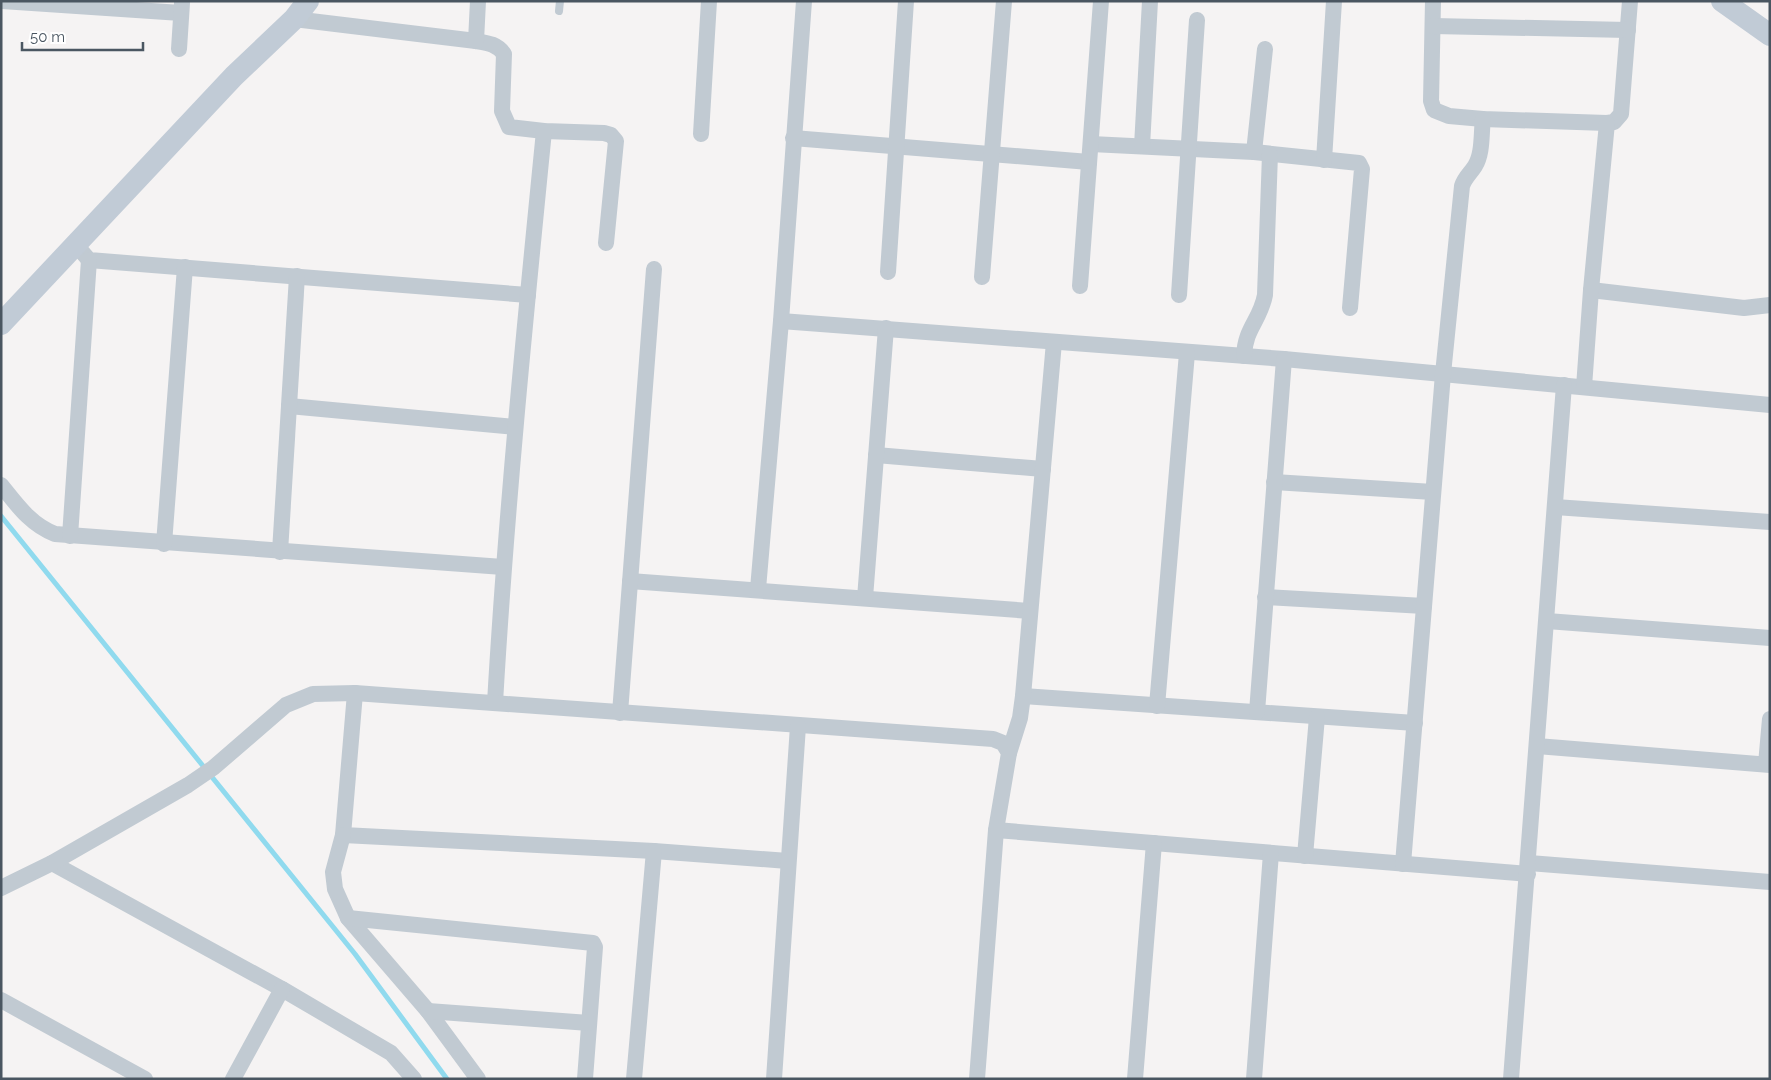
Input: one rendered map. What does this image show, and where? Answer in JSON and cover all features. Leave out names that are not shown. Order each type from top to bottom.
[{"type":"street","points":[[2,1],[182,7],[179,49]]},
{"type":"street","points":[[1,324],[82,252],[234,76],[294,19],[308,1]]},
{"type":"street","points":[[476,41],[478,1]]},
{"type":"street","points":[[701,134],[709,1]]},
{"type":"street","points":[[758,589],[781,320],[804,1]]},
{"type":"street","points":[[888,272],[898,146],[906,1]]},
{"type":"street","points":[[982,277],[1004,1]]},
{"type":"street","points":[[1080,286],[1101,1]]},
{"type":"street","points":[[1142,146],[1150,1]]},
{"type":"street","points":[[1324,160],[1334,1]]},
{"type":"street","points":[[1433,1],[1431,101],[1434,110],[1449,116],[1483,119],[1607,123],[1614,122],[1621,114],[1630,1]]},
{"type":"street","points":[[1722,1],[1770,35]]},
{"type":"street","points":[[294,19],[493,44],[504,54],[502,111],[509,127],[544,131],[604,133],[611,135],[616,140],[606,243]]},
{"type":"street","points":[[1179,294],[1197,20]]},
{"type":"street","points":[[1432,26],[1628,30]]},
{"type":"street","points":[[1244,356],[1248,332],[1262,309],[1265,295],[1262,153],[1265,49]]},
{"type":"street","points":[[1403,864],[1442,374],[1462,186],[1465,176],[1476,165],[1480,153],[1483,119]]},
{"type":"street","points":[[1584,387],[1590,290],[1607,123]]},
{"type":"street","points":[[495,703],[503,567],[544,131]]},
{"type":"street","points":[[793,138],[1088,162]]},
{"type":"street","points":[[1090,144],[1262,153],[1358,164],[1362,169],[1350,308]]},
{"type":"street","points":[[82,252],[185,267],[528,295]]},
{"type":"street","points":[[70,536],[82,252]]},
{"type":"street","points":[[164,544],[185,267]]},
{"type":"street","points":[[620,713],[654,269]]},
{"type":"street","points":[[280,552],[297,276]]},
{"type":"street","points":[[1590,290],[1744,308],[1770,305]]},
{"type":"street","points":[[781,320],[1187,353],[1284,359],[1770,405]]},
{"type":"street","points":[[865,598],[886,328]]},
{"type":"street","points":[[977,1079],[996,830],[1009,753],[1020,718],[1023,696],[1054,342]]},
{"type":"street","points":[[1157,706],[1187,353]]},
{"type":"street","points":[[1257,712],[1284,359]]},
{"type":"street","points":[[1511,1079],[1538,746],[1564,385]]},
{"type":"street","points":[[289,406],[515,427]]},
{"type":"street","points":[[876,455],[1043,469]]},
{"type":"street","points":[[1274,482],[1433,492]]},
{"type":"street","points":[[1,485],[21,510],[40,529],[70,536],[503,567]]},
{"type":"street","points":[[1555,507],[1770,522]]},
{"type":"street","points":[[630,581],[758,589],[1030,611]]},
{"type":"street","points":[[1266,597],[1424,606]]},
{"type":"street","points":[[1547,621],[1770,638]]},
{"type":"street","points":[[1,888],[52,863],[188,785],[213,768],[286,704],[312,694],[355,694],[495,703],[993,739],[1003,743],[1009,753]]},
{"type":"street","points":[[355,694],[343,835],[333,872],[335,889],[348,918],[428,1011],[478,1079]]},
{"type":"street","points":[[1023,696],[1415,723]]},
{"type":"street","points":[[1305,856],[1317,716]]},
{"type":"street","points":[[1538,746],[1768,764],[1770,719]]},
{"type":"street","points":[[774,1079],[798,726]]},
{"type":"street","points":[[996,830],[1403,864],[1528,868],[1770,882]]},
{"type":"street","points":[[343,835],[654,851],[788,861]]},
{"type":"street","points":[[1135,1079],[1154,843]]},
{"type":"street","points":[[634,1079],[654,851]]},
{"type":"street","points":[[1254,1079],[1271,853]]},
{"type":"street","points":[[52,863],[282,989],[391,1053],[408,1076]]},
{"type":"street","points":[[348,918],[593,943],[595,947],[585,1079]]},
{"type":"street","points":[[233,1079],[282,989]]},
{"type":"street","points":[[1,1000],[145,1079]]},
{"type":"street","points":[[428,1011],[589,1023]]},
{"type":"lane","points":[[559,11],[560,1]]},
{"type":"waterway","points":[[1,516],[355,954],[447,1079]]}]
